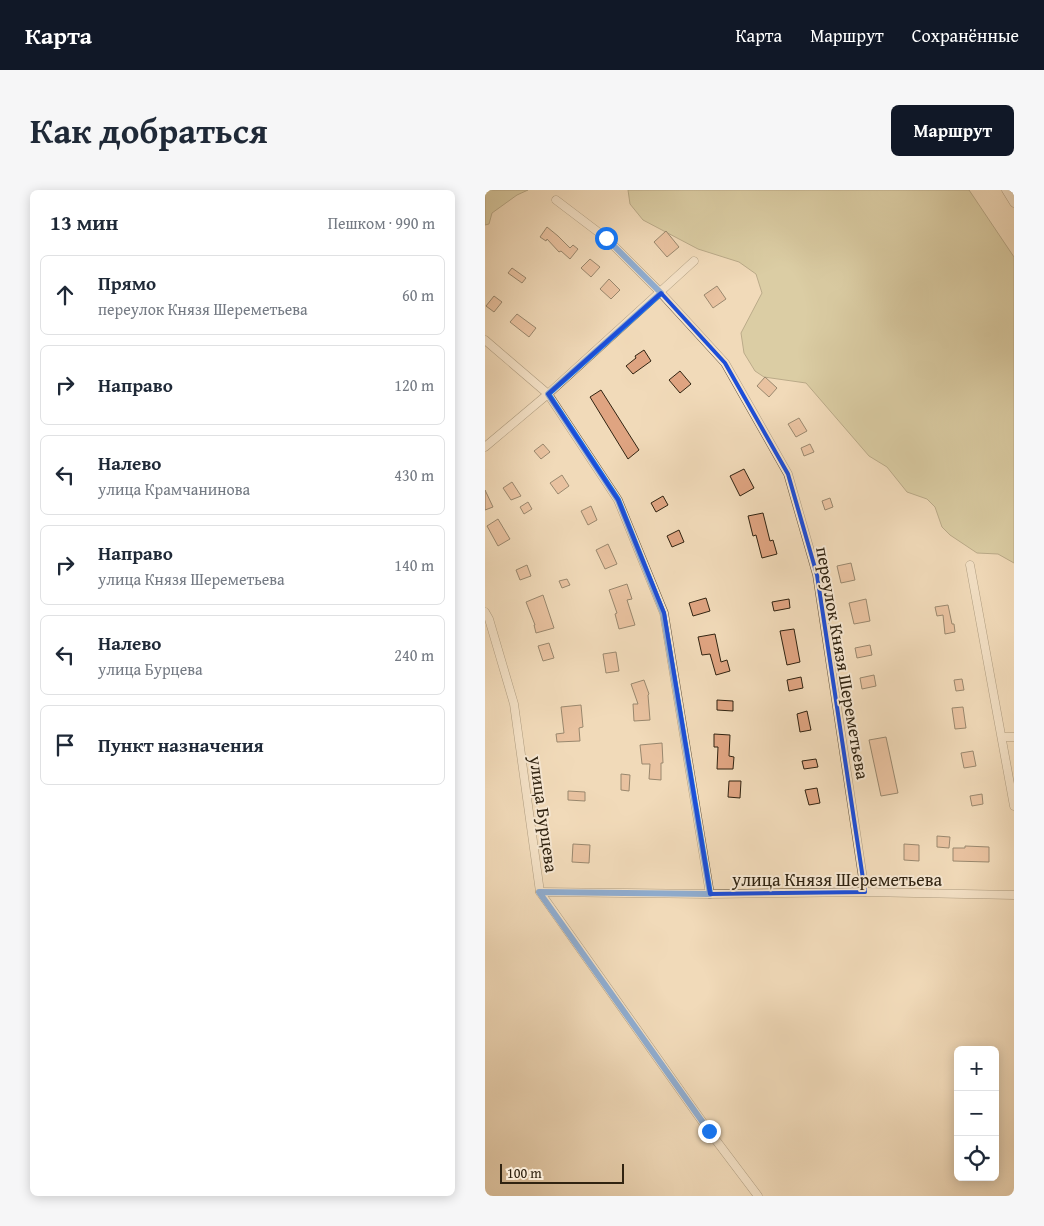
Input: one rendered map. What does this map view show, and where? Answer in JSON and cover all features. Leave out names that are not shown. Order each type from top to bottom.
[{"type":"street","points":[[1006,190],[1014,203]]},
{"type":"street","name":"переулок Князя Шереметьева","points":[[556,200],[606,238],[661,293],[725,363],[788,474],[817,575],[865,892]]},
{"type":"street","points":[[485,447],[548,394],[694,261]]},
{"type":"street","points":[[485,340],[548,394],[618,500],[663,613],[710,894]]},
{"type":"street","points":[[970,565],[1003,737],[1014,806]]},
{"type":"street","name":"улица Бурцева","points":[[485,612],[489,619],[514,704],[539,892],[709,1131],[758,1196]]},
{"type":"street","points":[[1003,737],[1014,737]]},
{"type":"street","name":"улица Князя Шереметьева","points":[[539,892],[710,894],[865,892],[1014,895]]},
{"type":"highlighted area","points":[[661,293],[725,363],[788,474],[817,575],[865,892],[710,894],[664,613],[618,500],[548,394]]},
{"type":"shaded area","points":[[485,190],[528,190],[517,195],[492,213],[489,224],[485,225]]},
{"type":"shaded area","points":[[628,190],[969,190],[1014,257],[1014,563],[998,554],[977,553],[950,535],[942,527],[935,507],[927,499],[907,492],[887,467],[869,456],[806,383],[764,377],[755,371],[744,353],[741,333],[762,293],[756,274],[739,262],[698,249],[643,220],[630,204]]},
{"type":"building","points":[[547,227],[570,248],[573,245],[578,249],[570,259],[561,251],[559,252],[547,239],[546,241],[540,237]]},
{"type":"building","points":[[666,231],[679,247],[667,257],[654,242]]},
{"type":"building","points":[[590,259],[600,267],[591,277],[581,268]]},
{"type":"building","points":[[512,268],[526,278],[522,283],[508,273]]},
{"type":"building","points":[[609,279],[620,290],[611,299],[600,289]]},
{"type":"building","points":[[717,286],[726,299],[713,308],[704,295]]},
{"type":"building","points":[[494,296],[502,302],[494,312],[486,306]]},
{"type":"building","points":[[517,314],[536,328],[529,337],[510,322]]},
{"type":"building","points":[[644,350],[651,361],[633,374],[626,366]]},
{"type":"building","points":[[680,371],[691,384],[680,393],[669,380]]},
{"type":"building","points":[[765,377],[777,388],[769,397],[757,386]]},
{"type":"building","points":[[601,390],[639,450],[628,459],[590,397]]},
{"type":"building","points":[[799,418],[807,431],[796,437],[788,424]]},
{"type":"building","points":[[543,444],[550,452],[541,459],[534,451]]},
{"type":"building","points":[[810,444],[814,452],[804,456],[801,448]]},
{"type":"building","points":[[744,469],[754,488],[740,496],[730,476]]},
{"type":"building","points":[[562,475],[569,486],[558,494],[550,483]]},
{"type":"building","points":[[512,482],[521,496],[511,500],[503,488]]},
{"type":"building","points":[[485,490],[493,507],[485,510]]},
{"type":"building","points":[[663,496],[668,505],[656,512],[651,503]]},
{"type":"building","points":[[830,498],[833,507],[825,510],[822,501]]},
{"type":"building","points":[[528,502],[532,509],[524,514],[520,507]]},
{"type":"building","points":[[591,506],[597,520],[588,525],[581,511]]},
{"type":"building","points":[[763,513],[770,541],[773,540],[777,554],[762,558],[756,535],[753,536],[748,516]]},
{"type":"building","points":[[498,519],[510,539],[498,546],[487,526]]},
{"type":"building","points":[[679,530],[684,542],[672,547],[667,536]]},
{"type":"building","points":[[608,544],[617,564],[605,569],[596,550]]},
{"type":"building","points":[[851,563],[855,580],[841,583],[837,566]]},
{"type":"building","points":[[527,565],[531,576],[520,580],[516,570]]},
{"type":"building","points":[[567,579],[570,585],[562,588],[559,581]]},
{"type":"building","points":[[627,584],[632,599],[627,600],[635,625],[619,629],[615,614],[617,613],[609,590]]},
{"type":"building","points":[[543,595],[554,628],[536,633],[535,625],[526,602]]},
{"type":"building","points":[[706,598],[710,611],[693,616],[689,603]]},
{"type":"building","points":[[789,599],[790,608],[774,611],[772,602]]},
{"type":"building","points":[[866,599],[870,621],[854,624],[849,603]]},
{"type":"building","points":[[948,605],[955,632],[945,634],[943,615],[937,616],[935,607]]},
{"type":"building","points":[[794,629],[800,662],[787,665],[780,631]]},
{"type":"building","points":[[715,634],[721,662],[727,660],[730,671],[716,675],[710,654],[702,655],[698,637]]},
{"type":"building","points":[[549,643],[554,658],[543,661],[538,646]]},
{"type":"building","points":[[870,645],[872,655],[857,658],[855,648]]},
{"type":"building","points":[[616,652],[619,671],[606,673],[603,654]]},
{"type":"building","points":[[874,675],[876,686],[862,689],[860,678]]},
{"type":"building","points":[[801,677],[803,688],[789,691],[787,680]]},
{"type":"building","points":[[962,679],[964,690],[956,691],[954,680]]},
{"type":"building","points":[[644,680],[649,694],[650,720],[634,721],[633,704],[638,704],[631,684]]},
{"type":"building","points":[[717,700],[733,701],[733,711],[717,710]]},
{"type":"building","points":[[581,705],[583,727],[579,728],[580,741],[557,742],[556,734],[564,733],[561,707]]},
{"type":"building","points":[[963,707],[966,728],[955,729],[952,708]]},
{"type":"building","points":[[807,711],[811,730],[800,732],[797,714]]},
{"type":"building","points":[[714,734],[730,735],[729,756],[734,757],[733,769],[717,769],[718,747],[714,747]]},
{"type":"building","points":[[886,737],[898,793],[881,796],[869,740]]},
{"type":"building","points":[[662,743],[663,763],[661,763],[661,780],[649,779],[650,764],[642,764],[640,745]]},
{"type":"building","points":[[973,751],[976,766],[964,768],[961,753]]},
{"type":"building","points":[[816,759],[818,767],[804,769],[802,761]]},
{"type":"building","points":[[621,774],[630,775],[629,791],[621,790]]},
{"type":"building","points":[[729,781],[741,781],[740,798],[728,797]]},
{"type":"building","points":[[817,788],[820,803],[809,805],[805,790]]},
{"type":"building","points":[[568,791],[585,792],[585,801],[568,800]]},
{"type":"building","points":[[982,794],[983,804],[972,806],[970,796]]},
{"type":"building","points":[[937,836],[950,837],[949,848],[937,847]]},
{"type":"building","points":[[573,844],[590,845],[589,863],[572,862]]},
{"type":"building","points":[[904,844],[919,845],[919,861],[904,860]]},
{"type":"building","points":[[965,846],[989,847],[989,862],[953,861],[953,848],[965,848]]},
{"type":"route","points":[[606,238],[661,293],[548,394],[618,500],[663,613],[710,894],[539,892],[709,1131]]}]
